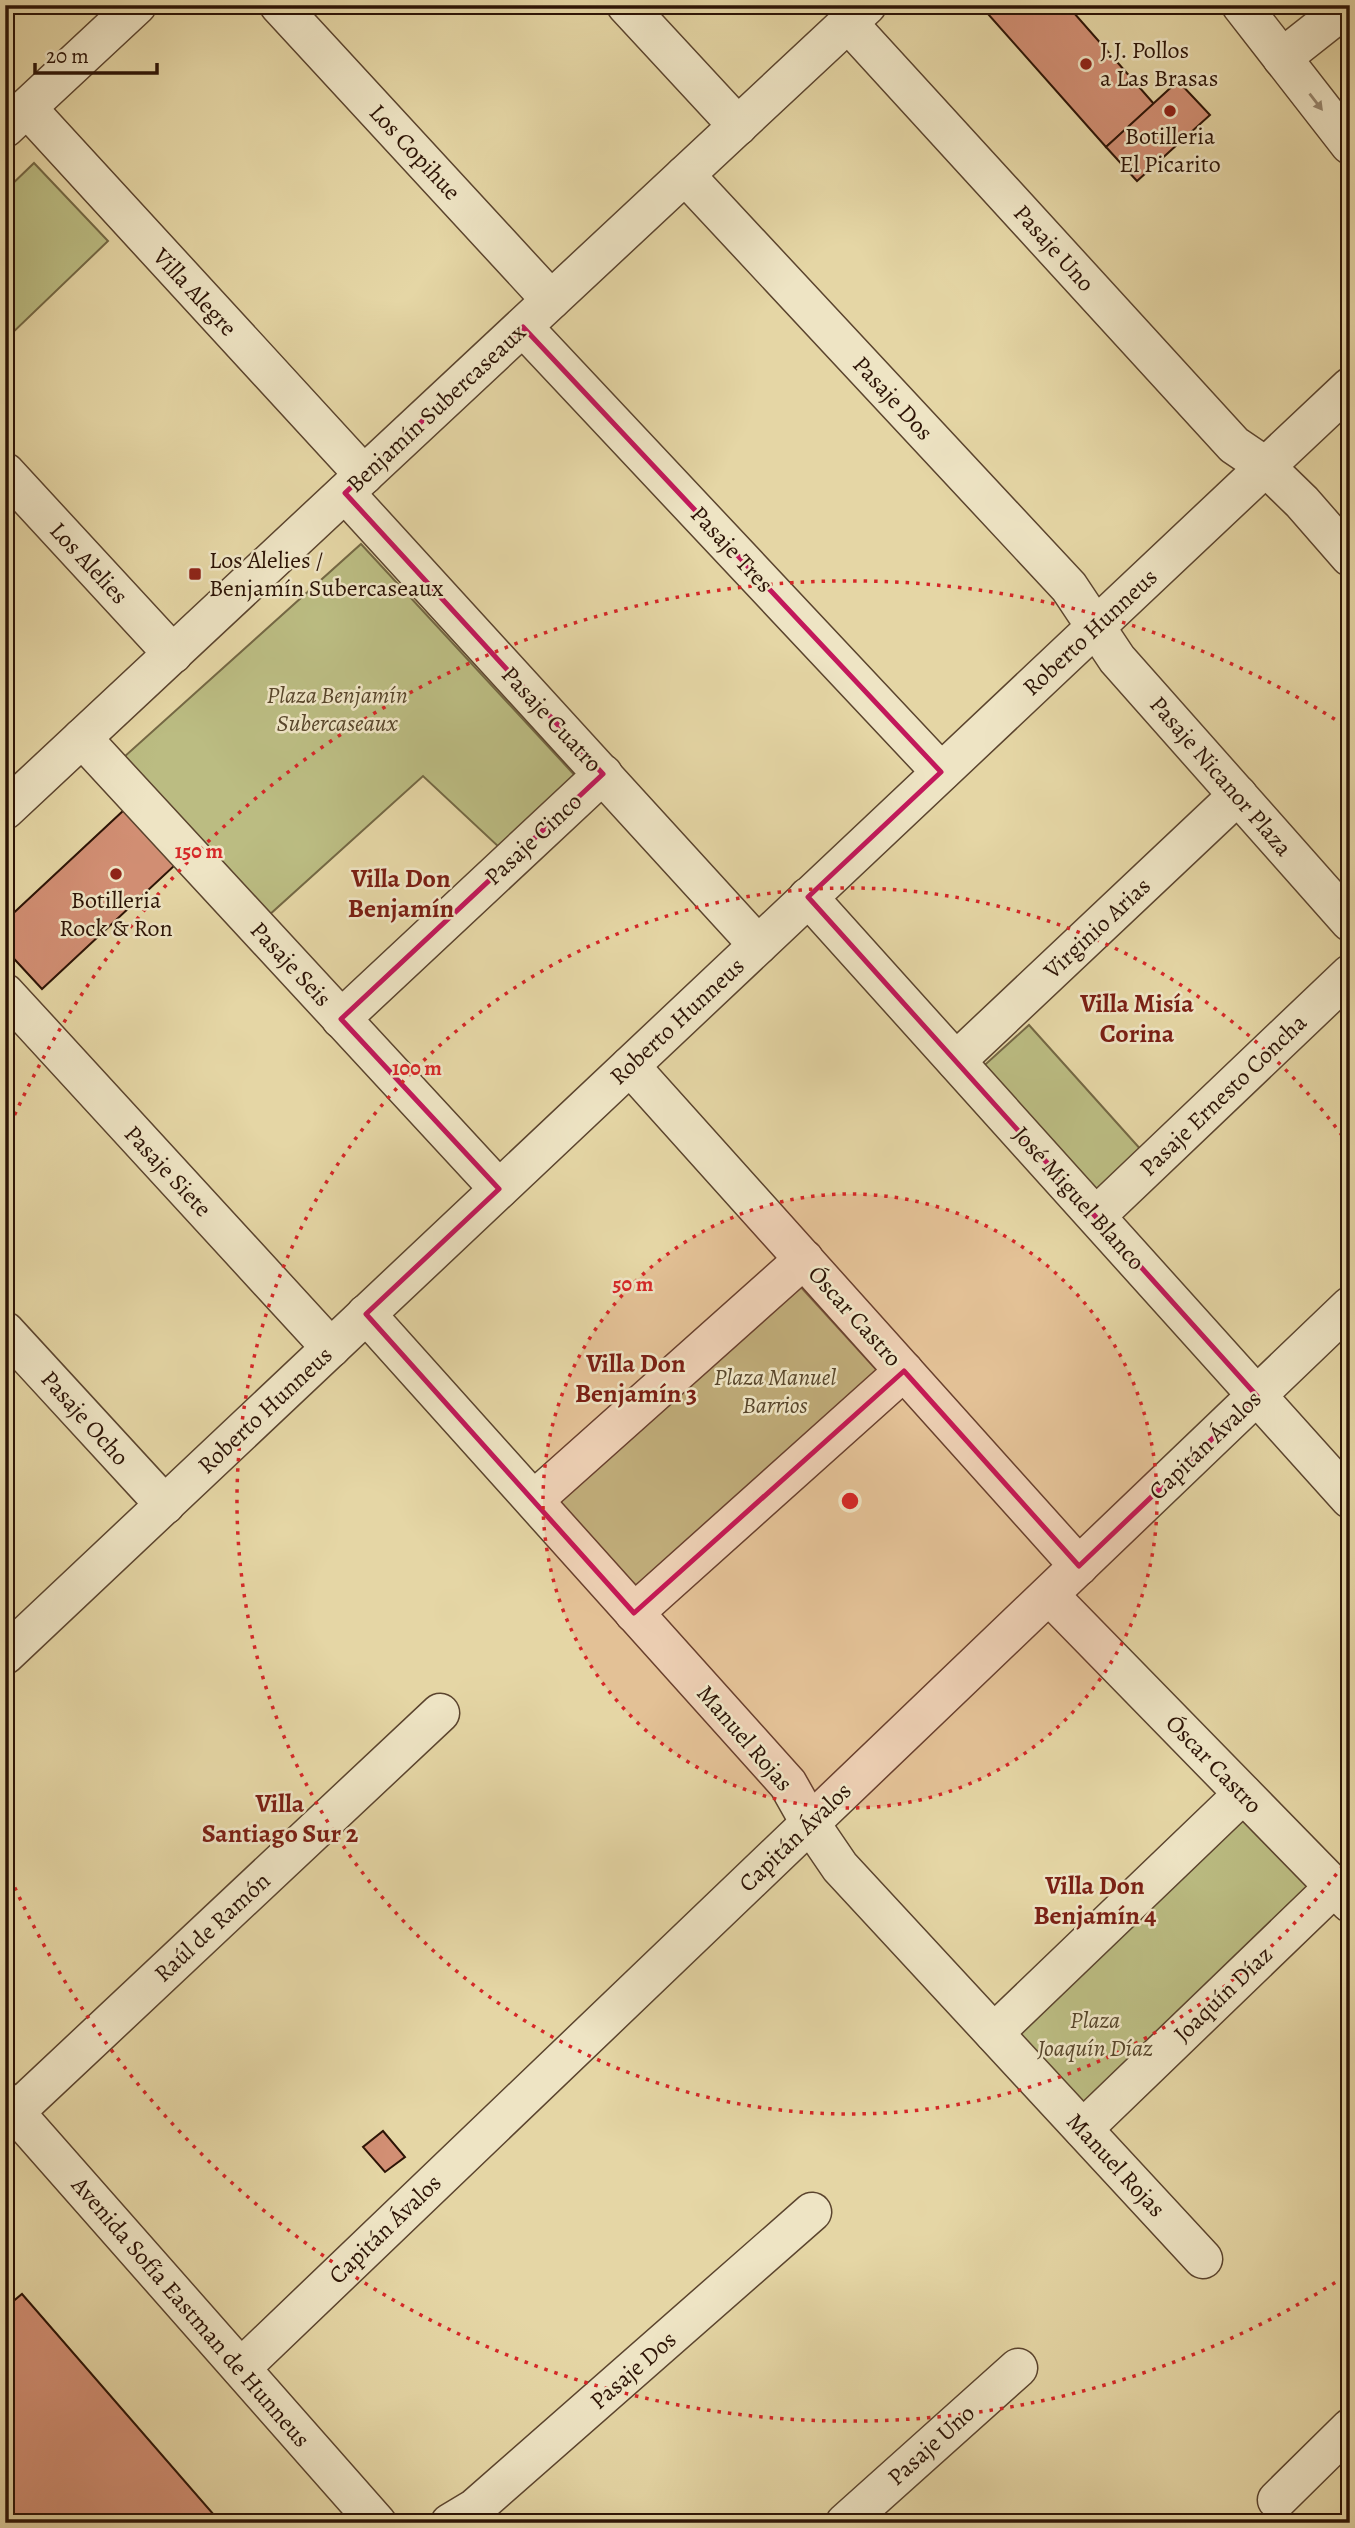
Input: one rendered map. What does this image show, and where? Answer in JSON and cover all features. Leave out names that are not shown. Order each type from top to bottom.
[{"type":"street","points":[[16,118],[137,5]]},
{"type":"street","name":"Los Copihue","points":[[279,5],[551,300]]},
{"type":"street","points":[[626,5],[738,126]]},
{"type":"street","points":[[1241,5],[1350,145]]},
{"type":"street","name":"Benjamín Subercaseaux","points":[[5,810],[858,14]]},
{"type":"street","name":"Pasaje Uno","points":[[858,14],[1234,445],[1265,466],[1302,502],[1350,557]]},
{"type":"street","points":[[1282,58],[1338,18]]},
{"type":"street","name":"Villa Alegre","points":[[16,118],[354,484]]},
{"type":"street","name":"Pasaje Dos","points":[[684,175],[1069,587],[1096,626]]},
{"type":"street","name":"Pasaje Tres","points":[[523,327],[942,772]]},
{"type":"street","name":"Roberto Hunneus","points":[[5,1656],[1350,387]]},
{"type":"street","name":"Los Alelies","points":[[5,472],[173,654]]},
{"type":"street","name":"Pasaje Cuatro","points":[[354,484],[603,774],[758,945]]},
{"type":"street","name":"Pasaje Nicanor Plaza","points":[[1096,626],[1117,659],[1350,922]]},
{"type":"street","name":"Pasaje Seis","points":[[82,738],[499,1189]]},
{"type":"street","name":"Pasaje Cinco","points":[[341,1019],[603,774]]},
{"type":"street","name":"Virginio Arias","points":[[956,1062],[1238,795]]},
{"type":"street","name":"José Miguel Blanco","points":[[808,897],[1350,1499]]},
{"type":"street","name":"Pasaje Ernesto Concha","points":[[1096,1216],[1350,974]]},
{"type":"street","name":"Pasaje Siete","points":[[5,993],[331,1348]]},
{"type":"street","name":"Óscar Castro","points":[[630,1066],[1079,1566]]},
{"type":"street","points":[[534,1500],[804,1259]]},
{"type":"street","name":"Capitán Ávalos","points":[[241,2368],[1350,1306]]},
{"type":"street","name":"Manuel Rojas","points":[[366,1314],[789,1784],[810,1823],[840,1867],[1203,2259]]},
{"type":"street","name":"Pasaje Ocho","points":[[5,1331],[165,1505]]},
{"type":"street","points":[[634,1613],[904,1371]]},
{"type":"street","name":"Óscar Castro","points":[[1048,1594],[1342,1895]]},
{"type":"street","name":"Raúl de Ramón","points":[[10,2106],[440,1713]]},
{"type":"street","points":[[994,2033],[1243,1794]]},
{"type":"street","name":"Joaquín Díaz","points":[[1083,2129],[1342,1895]]},
{"type":"street","name":"Avenida Sofía Eastman de Hunneus","points":[[10,2106],[377,2523]]},
{"type":"street","name":"Pasaje Dos","points":[[450,2523],[475,2508],[812,2212]]},
{"type":"street","name":"Pasaje Uno","points":[[845,2523],[1017,2368]]},
{"type":"street","points":[[1277,2500],[1350,2428]]},
{"type":"highlighted area","points":[[523,327],[941,772],[808,897],[1257,1396],[1079,1566],[904,1371],[634,1613],[366,1314],[499,1189],[341,1019],[603,774],[345,493]]},
{"type":"green space","points":[[34,163],[108,241],[5,340],[5,191]]},
{"type":"green space","name":"Plaza Benjamín Subercaseaux","points":[[361,544],[580,781],[501,849],[423,776],[268,916],[124,757]]},
{"type":"green space","points":[[1029,1025],[1143,1152],[1091,1199],[977,1072]]},
{"type":"green space","name":"Plaza Manuel Barrios","points":[[799,1285],[883,1377],[642,1595],[558,1503]]},
{"type":"green space","name":"Plaza Joaquín Díaz","points":[[1244,1811],[1319,1887],[1091,2112],[1019,2033]]},
{"type":"building","points":[[980,5],[1067,5],[1154,104],[1106,147]]},
{"type":"building","points":[[1178,81],[1210,115],[1137,181],[1106,147]]},
{"type":"building","points":[[124,810],[175,865],[42,989],[5,949],[5,921]]},
{"type":"building","points":[[383,2131],[405,2157],[385,2172],[363,2147]]},
{"type":"building","points":[[22,2294],[221,2523],[5,2523],[5,2308]]},
{"type":"place","name":"J.J. Pollos a Las Brasas","points":[[1086,64]]},
{"type":"place","name":"Botilleria El Picarito","points":[[1170,111]]},
{"type":"place","name":"Los Alelies / Benjamín Subercaseaux","points":[[195,574]]},
{"type":"place","name":"Botilleria Rock & Ron","points":[[116,874]]},
{"type":"district","name":"Villa Don Benjamín","points":[[401,893]]},
{"type":"district","name":"Villa Misía Corina","points":[[1137,1018]]},
{"type":"district","name":"Villa Don Benjamín 3","points":[[636,1378]]},
{"type":"district","name":"Villa Santiago Sur 2","points":[[280,1818]]},
{"type":"district","name":"Villa Don Benjamín 4","points":[[1095,1900]]}]
